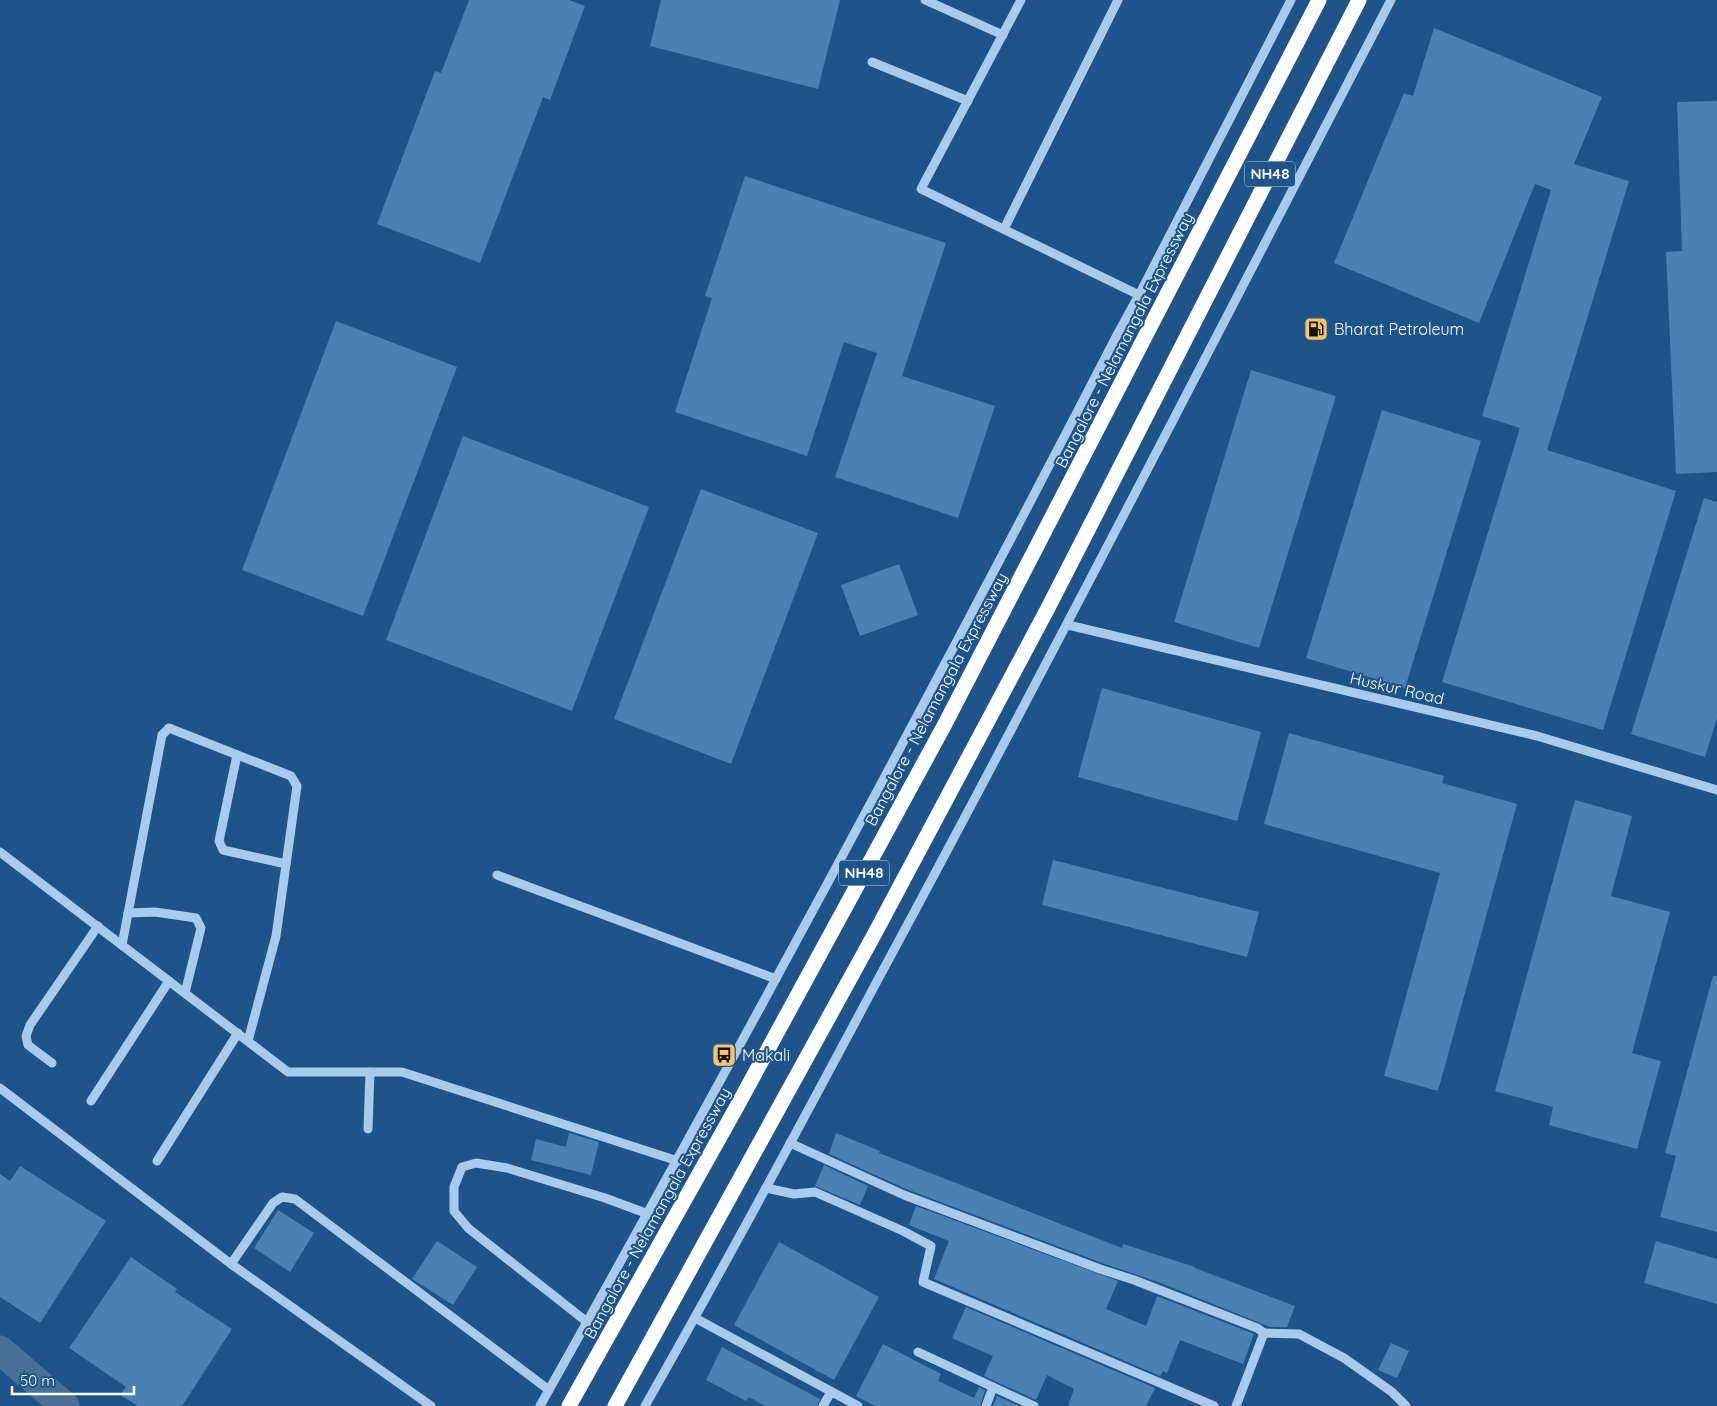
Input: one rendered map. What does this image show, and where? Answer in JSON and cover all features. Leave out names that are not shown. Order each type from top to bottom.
[{"type":"highway","name":"Bangalore - Nelamangala Expressway","points":[[569,1406],[735,1110],[935,741],[1319,0]]},
{"type":"highway","name":"NH48","points":[[614,1406],[879,926],[1048,608],[1359,0]]},
{"type":"street","points":[[925,0],[1002,35]]},
{"type":"street","points":[[1021,0],[921,188],[1139,295]]},
{"type":"street","points":[[1004,229],[1118,0]]},
{"type":"street","points":[[540,1406],[678,1161],[932,690],[1139,295],[1290,0]]},
{"type":"street","points":[[645,1406],[766,1188],[1068,625],[1391,0]]},
{"type":"street","points":[[872,62],[968,101]]},
{"type":"street","name":"Huskur Road","points":[[1068,625],[1537,736],[1717,790]]},
{"type":"street","points":[[122,944],[162,734],[169,728],[291,776],[297,786],[276,936],[248,1041]]},
{"type":"street","points":[[237,755],[219,841],[223,850],[286,864]]},
{"type":"street","points":[[0,852],[288,1072],[402,1072],[678,1161]]},
{"type":"street","points":[[497,875],[776,979]]},
{"type":"street","points":[[128,912],[155,912],[196,918],[201,928],[185,993]]},
{"type":"street","points":[[52,1063],[28,1045],[26,1036],[30,1025],[98,926]]},
{"type":"street","points":[[90,1102],[170,981]]},
{"type":"street","points":[[157,1161],[238,1033]]},
{"type":"street","points":[[368,1129],[370,1072]]},
{"type":"street","points":[[0,1088],[231,1264],[431,1406]]},
{"type":"street","points":[[790,1143],[904,1195],[1134,1280],[1257,1328],[1264,1333],[1299,1334],[1344,1358],[1392,1392],[1406,1406]]},
{"type":"street","points":[[587,1322],[468,1228],[454,1211],[454,1187],[462,1167],[476,1163],[507,1168],[605,1198],[648,1214]]},
{"type":"street","points":[[766,1188],[794,1194],[815,1192],[902,1231],[931,1246],[923,1282],[1214,1406]]},
{"type":"street","points":[[231,1264],[273,1203],[282,1197],[295,1199],[549,1390]]},
{"type":"street","points":[[695,1318],[858,1406]]},
{"type":"street","points":[[1236,1406],[1264,1333]]},
{"type":"street","points":[[918,1352],[1034,1406]]},
{"type":"street","points":[[986,1406],[993,1387]]},
{"type":"street","points":[[823,1406],[832,1392]]},
{"type":"building","points":[[469,0],[569,0],[585,6],[550,100],[543,97],[480,263],[377,224],[435,71],[441,73]]},
{"type":"building","points":[[661,0],[840,0],[818,89],[650,46]]},
{"type":"building","points":[[1434,28],[1602,97],[1574,164],[1629,181],[1547,450],[1676,491],[1603,730],[1442,682],[1520,428],[1482,416],[1551,190],[1535,184],[1479,323],[1334,263],[1404,93],[1413,96]]},
{"type":"building","points":[[1717,101],[1717,472],[1676,474],[1666,252],[1682,251],[1677,102]]},
{"type":"building","points":[[745,176],[946,243],[902,376],[995,406],[958,518],[835,477],[877,353],[844,342],[807,456],[675,412],[712,298],[705,296]]},
{"type":"building","points":[[336,321],[457,367],[363,616],[242,570]]},
{"type":"building","points":[[1251,370],[1336,396],[1259,648],[1174,622]]},
{"type":"building","points":[[1382,410],[1481,441],[1405,688],[1306,658]]},
{"type":"building","points":[[463,436],[649,507],[572,711],[386,640]]},
{"type":"building","points":[[701,489],[818,533],[731,764],[614,719]]},
{"type":"building","points":[[1704,498],[1717,502],[1717,718],[1705,757],[1631,734]]},
{"type":"building","points":[[899,564],[918,615],[860,636],[841,585]]},
{"type":"building","points":[[1102,688],[1261,732],[1237,821],[1078,777]]},
{"type":"building","points":[[1289,733],[1444,776],[1442,783],[1517,804],[1438,1091],[1384,1076],[1440,873],[1264,824]]},
{"type":"building","points":[[1575,800],[1632,816],[1611,896],[1670,912],[1632,1053],[1661,1061],[1637,1149],[1549,1125],[1553,1107],[1495,1091]]},
{"type":"building","points":[[1053,860],[1259,912],[1247,957],[1042,905]]},
{"type":"building","points":[[1713,976],[1717,976],[1717,1232],[1660,1217],[1676,1156],[1665,1153]]},
{"type":"building","points":[[569,1133],[599,1142],[591,1175],[531,1160],[536,1139],[566,1147]]},
{"type":"building","points":[[836,1133],[880,1151],[879,1153],[1122,1248],[1123,1244],[1195,1267],[1295,1306],[1287,1327],[1270,1327],[1161,1283],[1102,1263],[906,1189],[829,1154]]},
{"type":"building","points":[[824,1165],[868,1186],[860,1205],[815,1186]]},
{"type":"building","points":[[20,1166],[106,1221],[40,1323],[0,1297],[0,1174],[10,1181]]},
{"type":"building","points":[[916,1206],[1118,1281],[1106,1309],[1146,1326],[1157,1296],[1254,1334],[1243,1364],[1180,1340],[1167,1373],[1163,1371],[1160,1376],[934,1279],[949,1241],[909,1225]]},
{"type":"building","points":[[278,1210],[314,1233],[290,1272],[254,1248]]},
{"type":"building","points":[[437,1241],[477,1267],[453,1305],[412,1279]]},
{"type":"building","points":[[1656,1241],[1717,1259],[1717,1304],[1644,1283]]},
{"type":"building","points":[[779,1242],[879,1297],[834,1380],[734,1325]]},
{"type":"building","points":[[131,1257],[177,1289],[175,1292],[232,1329],[182,1406],[138,1406],[120,1395],[126,1387],[69,1348]]},
{"type":"building","points":[[966,1307],[1155,1388],[1146,1406],[1068,1406],[1074,1389],[1047,1375],[1036,1400],[984,1376],[993,1356],[952,1338]]},
{"type":"building","points":[[1391,1343],[1409,1351],[1397,1378],[1378,1370]]},
{"type":"building","points":[[883,1344],[941,1374],[938,1381],[974,1398],[979,1387],[985,1390],[980,1406],[875,1406],[856,1396]]},
{"type":"building","points":[[722,1347],[820,1399],[817,1406],[765,1406],[749,1397],[746,1401],[706,1380]]},
{"type":"building","points":[[997,1396],[1019,1406],[993,1406]]},
{"type":"waterway","points":[[0,1350],[65,1406]]},
{"type":"place","name":"Bharat Petroleum","points":[[1316,329]]},
{"type":"place","name":"Makali","points":[[724,1055]]}]
